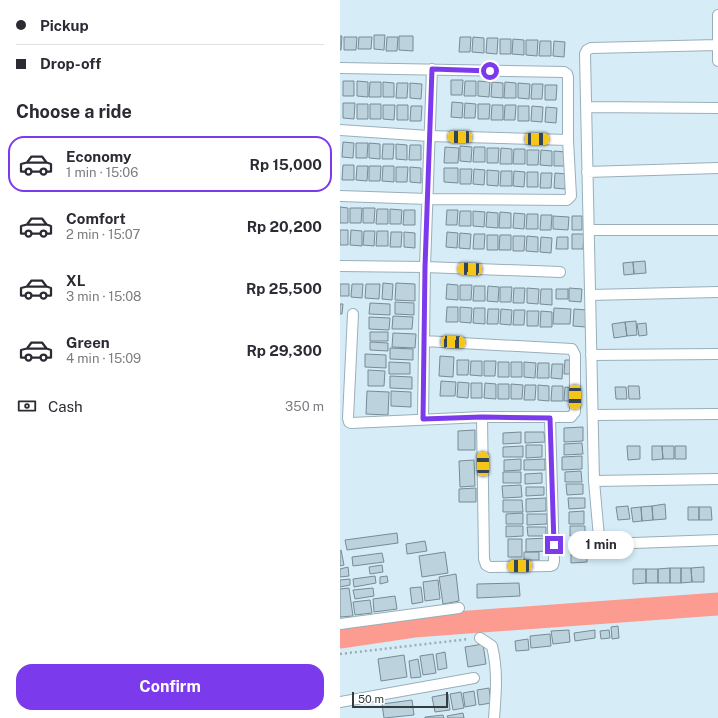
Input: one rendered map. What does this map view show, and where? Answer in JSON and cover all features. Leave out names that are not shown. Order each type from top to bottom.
[{"type":"street","points":[[718,16],[718,61]]},
{"type":"street","points":[[718,45],[591,48],[587,50],[585,54],[594,481],[599,537],[605,544],[718,540]]},
{"type":"street","points":[[340,68],[564,72],[568,77],[568,140],[571,196],[567,200],[428,199],[340,196]]},
{"type":"street","points":[[423,419],[425,267],[432,69]]},
{"type":"street","points":[[586,107],[718,108]]},
{"type":"street","points":[[340,130],[429,136],[568,140]]},
{"type":"street","points":[[587,172],[718,168]]},
{"type":"street","points":[[589,230],[718,230]]},
{"type":"street","points":[[340,266],[425,267],[560,272]]},
{"type":"street","points":[[590,295],[718,292]]},
{"type":"street","points":[[353,314],[348,418],[349,422],[351,423],[482,417],[550,418],[571,416],[575,412],[575,355],[572,349],[424,341]]},
{"type":"street","points":[[592,355],[718,354]]},
{"type":"street","points":[[593,415],[718,414]]},
{"type":"street","points":[[482,417],[484,560],[486,565],[490,567],[553,565],[550,418]]},
{"type":"street","points":[[594,481],[718,479]]},
{"type":"street","points":[[340,624],[459,608]]},
{"type":"street","points":[[480,638],[492,646],[496,660],[494,718]]},
{"type":"street","points":[[340,702],[474,678]]},
{"type":"path","points":[[340,654],[480,638]]},
{"type":"building","points":[[374,35],[385,35],[384,50],[374,49]]},
{"type":"building","points":[[340,36],[342,36],[341,50],[340,50]]},
{"type":"building","points":[[399,36],[413,36],[413,51],[399,50]]},
{"type":"building","points":[[344,37],[357,37],[356,50],[344,50]]},
{"type":"building","points":[[359,37],[372,37],[371,49],[358,49]]},
{"type":"building","points":[[387,37],[398,37],[397,51],[386,51]]},
{"type":"building","points":[[460,37],[471,37],[470,52],[459,52]]},
{"type":"building","points":[[473,37],[484,38],[484,53],[472,52]]},
{"type":"building","points":[[487,38],[498,38],[497,54],[486,53]]},
{"type":"building","points":[[500,39],[511,39],[511,54],[500,54]]},
{"type":"building","points":[[513,39],[524,40],[524,55],[512,54]]},
{"type":"building","points":[[526,40],[538,40],[537,56],[526,55]]},
{"type":"building","points":[[540,41],[551,41],[551,56],[539,56]]},
{"type":"building","points":[[554,41],[565,42],[564,57],[553,56]]},
{"type":"building","points":[[451,80],[463,80],[462,95],[451,95]]},
{"type":"building","points":[[343,81],[354,81],[354,96],[343,96]]},
{"type":"building","points":[[357,81],[368,82],[368,97],[357,96]]},
{"type":"building","points":[[465,81],[476,81],[476,96],[464,96]]},
{"type":"building","points":[[478,81],[490,82],[489,97],[478,96]]},
{"type":"building","points":[[370,82],[381,82],[381,97],[369,97]]},
{"type":"building","points":[[383,82],[394,83],[394,97],[383,97]]},
{"type":"building","points":[[492,82],[503,83],[503,98],[491,97]]},
{"type":"building","points":[[505,82],[516,83],[516,98],[504,98]]},
{"type":"building","points":[[397,83],[408,83],[407,98],[396,98]]},
{"type":"building","points":[[410,83],[422,84],[421,99],[410,98]]},
{"type":"building","points":[[518,83],[530,84],[529,99],[518,98]]},
{"type":"building","points":[[532,84],[543,84],[542,99],[531,99]]},
{"type":"building","points":[[545,85],[557,85],[556,100],[545,100]]},
{"type":"building","points":[[452,102],[463,103],[462,118],[451,117]]},
{"type":"building","points":[[343,103],[355,103],[354,119],[343,118]]},
{"type":"building","points":[[465,103],[476,104],[475,118],[464,118]]},
{"type":"building","points":[[357,104],[368,104],[368,119],[357,119]]},
{"type":"building","points":[[370,104],[381,104],[381,119],[370,119]]},
{"type":"building","points":[[478,104],[490,104],[489,119],[478,119]]},
{"type":"building","points":[[383,105],[395,105],[394,120],[383,119]]},
{"type":"building","points":[[397,105],[408,105],[408,120],[397,120]]},
{"type":"building","points":[[492,105],[503,105],[503,120],[491,120]]},
{"type":"building","points":[[505,105],[516,105],[515,120],[504,120]]},
{"type":"building","points":[[411,106],[422,106],[421,121],[410,121]]},
{"type":"building","points":[[518,106],[529,106],[529,121],[518,121]]},
{"type":"building","points":[[532,106],[543,107],[542,122],[531,121]]},
{"type":"building","points":[[546,107],[557,108],[556,123],[545,122]]},
{"type":"building","points":[[343,142],[354,143],[353,158],[342,157]]},
{"type":"building","points":[[356,143],[368,143],[367,158],[356,158]]},
{"type":"building","points":[[369,143],[380,144],[380,159],[369,158]]},
{"type":"building","points":[[383,144],[394,144],[393,159],[382,159]]},
{"type":"building","points":[[396,144],[407,145],[407,160],[396,159]]},
{"type":"building","points":[[410,145],[421,145],[421,160],[409,160]]},
{"type":"building","points":[[460,146],[472,147],[471,162],[460,161]]},
{"type":"building","points":[[445,147],[459,148],[458,163],[444,163]]},
{"type":"building","points":[[474,147],[485,147],[485,162],[473,162]]},
{"type":"building","points":[[487,148],[499,148],[498,163],[487,163]]},
{"type":"building","points":[[501,148],[512,149],[512,164],[500,164]]},
{"type":"building","points":[[514,149],[525,149],[525,164],[513,164]]},
{"type":"building","points":[[527,150],[539,150],[538,165],[527,165]]},
{"type":"building","points":[[541,150],[552,151],[552,166],[540,165]]},
{"type":"building","points":[[554,151],[566,152],[565,166],[554,166]]},
{"type":"building","points":[[343,165],[354,165],[354,180],[342,180]]},
{"type":"building","points":[[357,166],[368,166],[367,181],[356,180]]},
{"type":"building","points":[[369,166],[381,166],[380,181],[369,181]]},
{"type":"building","points":[[383,166],[394,166],[394,182],[382,181]]},
{"type":"building","points":[[396,167],[408,167],[407,182],[396,182]]},
{"type":"building","points":[[410,167],[421,168],[421,183],[410,182]]},
{"type":"building","points":[[444,168],[458,168],[458,183],[444,182]]},
{"type":"building","points":[[460,169],[472,169],[471,184],[460,184]]},
{"type":"building","points":[[474,169],[485,170],[484,185],[473,184]]},
{"type":"building","points":[[487,170],[499,171],[498,186],[487,185]]},
{"type":"building","points":[[501,171],[512,171],[512,186],[500,186]]},
{"type":"building","points":[[514,171],[525,172],[524,187],[513,186]]},
{"type":"building","points":[[527,172],[538,172],[538,187],[527,187]]},
{"type":"building","points":[[541,173],[552,173],[551,188],[540,188]]},
{"type":"building","points":[[555,173],[566,174],[565,189],[554,188]]},
{"type":"building","points":[[340,207],[348,208],[348,223],[340,223]]},
{"type":"building","points":[[350,208],[362,208],[361,223],[350,223]]},
{"type":"building","points":[[363,208],[375,208],[374,223],[363,223]]},
{"type":"building","points":[[377,209],[388,209],[388,224],[376,224]]},
{"type":"building","points":[[390,209],[402,210],[401,224],[390,224]]},
{"type":"building","points":[[404,210],[415,210],[415,225],[403,225]]},
{"type":"building","points":[[447,210],[458,210],[457,225],[446,225]]},
{"type":"building","points":[[460,211],[471,211],[471,226],[459,226]]},
{"type":"building","points":[[473,211],[485,212],[484,227],[473,226]]},
{"type":"building","points":[[487,212],[498,213],[498,228],[486,227]]},
{"type":"building","points":[[500,212],[511,213],[511,228],[499,228]]},
{"type":"building","points":[[514,213],[525,214],[524,229],[513,228]]},
{"type":"building","points":[[527,214],[538,214],[538,229],[526,229]]},
{"type":"building","points":[[541,215],[552,215],[551,230],[540,230]]},
{"type":"building","points":[[553,216],[569,217],[568,230],[553,229]]},
{"type":"building","points":[[572,216],[582,216],[582,230],[572,230]]},
{"type":"building","points":[[340,230],[348,230],[348,245],[340,245]]},
{"type":"building","points":[[351,230],[362,231],[362,246],[350,245]]},
{"type":"building","points":[[364,231],[375,231],[374,246],[363,245]]},
{"type":"building","points":[[377,231],[388,231],[388,246],[376,246]]},
{"type":"building","points":[[391,232],[402,232],[401,247],[390,247]]},
{"type":"building","points":[[404,232],[415,233],[415,248],[404,247]]},
{"type":"building","points":[[447,232],[458,233],[457,248],[446,247]]},
{"type":"building","points":[[460,233],[471,234],[470,249],[459,248]]},
{"type":"building","points":[[474,234],[485,234],[484,249],[473,249]]},
{"type":"building","points":[[572,234],[584,234],[583,249],[572,249]]},
{"type":"building","points":[[487,235],[498,235],[498,250],[487,250]]},
{"type":"building","points":[[500,235],[511,235],[511,250],[499,250]]},
{"type":"building","points":[[513,236],[525,236],[524,251],[513,251]]},
{"type":"building","points":[[527,236],[538,237],[538,252],[526,251]]},
{"type":"building","points":[[541,237],[552,238],[551,253],[540,252]]},
{"type":"building","points":[[557,237],[568,237],[568,249],[556,249]]},
{"type":"building","points":[[645,261],[646,273],[634,274],[633,262]]},
{"type":"building","points":[[633,262],[634,274],[624,275],[623,263]]},
{"type":"building","points":[[383,283],[393,284],[392,300],[382,299]]},
{"type":"building","points":[[396,283],[415,284],[415,301],[395,300]]},
{"type":"building","points":[[340,284],[349,284],[349,296],[340,296]]},
{"type":"building","points":[[352,284],[363,284],[362,298],[351,297]]},
{"type":"building","points":[[366,284],[380,284],[379,299],[365,298]]},
{"type":"building","points":[[447,284],[458,285],[458,300],[446,299]]},
{"type":"building","points":[[460,285],[472,285],[471,300],[460,300]]},
{"type":"building","points":[[474,286],[485,286],[485,301],[473,301]]},
{"type":"building","points":[[488,286],[499,287],[498,302],[487,301]]},
{"type":"building","points":[[500,287],[512,287],[511,302],[500,302]]},
{"type":"building","points":[[514,288],[525,288],[524,303],[513,303]]},
{"type":"building","points":[[527,288],[539,289],[538,304],[527,303]]},
{"type":"building","points":[[569,288],[582,289],[581,302],[569,301]]},
{"type":"building","points":[[541,289],[552,289],[552,305],[540,304]]},
{"type":"building","points":[[556,289],[568,289],[568,299],[556,299]]},
{"type":"building","points":[[395,302],[414,303],[414,315],[395,314]]},
{"type":"building","points":[[370,303],[390,304],[390,315],[369,314]]},
{"type":"building","points":[[340,304],[343,304],[342,314],[340,314]]},
{"type":"building","points":[[447,307],[458,307],[458,322],[446,322]]},
{"type":"building","points":[[460,307],[472,308],[471,323],[460,322]]},
{"type":"building","points":[[474,308],[485,308],[485,324],[473,323]]},
{"type":"building","points":[[554,308],[571,309],[570,324],[553,324]]},
{"type":"building","points":[[488,309],[499,309],[498,324],[487,324]]},
{"type":"building","points":[[501,309],[512,310],[511,325],[500,324]]},
{"type":"building","points":[[574,309],[587,310],[586,327],[573,326]]},
{"type":"building","points":[[514,310],[525,310],[524,325],[513,325]]},
{"type":"building","points":[[527,311],[539,311],[538,326],[527,326]]},
{"type":"building","points":[[541,311],[552,312],[552,327],[540,327]]},
{"type":"building","points":[[393,316],[413,317],[412,329],[392,329]]},
{"type":"building","points":[[369,317],[390,318],[389,330],[369,329]]},
{"type":"building","points":[[636,321],[637,335],[627,336],[625,322]]},
{"type":"building","points":[[625,322],[627,336],[614,338],[612,324]]},
{"type":"building","points":[[646,323],[647,335],[639,336],[637,324]]},
{"type":"building","points":[[370,332],[388,332],[388,341],[370,341]]},
{"type":"building","points":[[393,333],[416,334],[415,348],[392,347]]},
{"type":"building","points":[[370,342],[388,343],[388,351],[370,350]]},
{"type":"building","points":[[390,348],[413,349],[413,360],[390,359]]},
{"type":"building","points":[[365,354],[386,355],[386,368],[365,367]]},
{"type":"building","points":[[440,356],[454,357],[453,377],[439,376]]},
{"type":"building","points":[[457,360],[469,360],[468,375],[457,375]]},
{"type":"building","points":[[565,360],[573,360],[573,374],[564,374]]},
{"type":"building","points":[[471,361],[482,361],[482,376],[470,375]]},
{"type":"building","points":[[484,361],[496,361],[495,376],[484,376]]},
{"type":"building","points":[[389,362],[410,363],[410,374],[389,374]]},
{"type":"building","points":[[498,362],[509,362],[509,377],[498,377]]},
{"type":"building","points":[[511,362],[522,362],[522,377],[511,377]]},
{"type":"building","points":[[524,362],[536,363],[535,378],[524,377]]},
{"type":"building","points":[[538,363],[549,363],[549,378],[537,378]]},
{"type":"building","points":[[552,364],[563,364],[562,379],[551,378]]},
{"type":"building","points":[[368,370],[385,371],[384,386],[368,386]]},
{"type":"building","points":[[390,376],[412,377],[412,389],[390,388]]},
{"type":"building","points":[[441,381],[456,382],[455,396],[440,396]]},
{"type":"building","points":[[458,382],[469,383],[468,398],[457,397]]},
{"type":"building","points":[[471,383],[482,383],[482,398],[471,398]]},
{"type":"building","points":[[485,383],[496,384],[496,399],[484,398]]},
{"type":"building","points":[[498,384],[509,384],[509,399],[498,399]]},
{"type":"building","points":[[511,384],[523,385],[522,399],[511,399]]},
{"type":"building","points":[[525,385],[536,385],[535,400],[524,400]]},
{"type":"building","points":[[538,385],[549,386],[549,401],[538,400]]},
{"type":"building","points":[[552,386],[563,386],[563,401],[551,401]]},
{"type":"building","points":[[628,386],[639,386],[640,399],[629,399]]},
{"type":"building","points":[[565,387],[572,388],[572,401],[564,401]]},
{"type":"building","points":[[615,387],[626,387],[627,399],[616,399]]},
{"type":"building","points":[[367,391],[389,392],[388,415],[366,414]]},
{"type":"building","points":[[391,391],[411,392],[411,407],[391,406]]},
{"type":"building","points":[[583,427],[583,441],[564,442],[564,428]]},
{"type":"building","points":[[475,430],[475,450],[458,450],[458,431]]},
{"type":"building","points":[[521,432],[521,443],[503,444],[503,433]]},
{"type":"building","points":[[525,432],[544,432],[545,442],[525,443]]},
{"type":"building","points":[[582,443],[583,454],[564,455],[564,444]]},
{"type":"building","points":[[526,445],[542,445],[542,457],[526,458]]},
{"type":"building","points":[[523,446],[523,457],[503,457],[503,447]]},
{"type":"building","points":[[627,446],[640,446],[640,459],[628,460]]},
{"type":"building","points":[[652,446],[662,446],[663,459],[652,460]]},
{"type":"building","points":[[662,446],[674,446],[674,459],[663,459]]},
{"type":"building","points":[[675,446],[686,446],[686,459],[675,459]]},
{"type":"building","points":[[582,456],[582,469],[562,470],[562,457]]},
{"type":"building","points":[[521,459],[521,470],[504,471],[504,460]]},
{"type":"building","points":[[545,459],[545,470],[524,470],[524,460]]},
{"type":"building","points":[[474,460],[475,486],[460,487],[459,461]]},
{"type":"building","points":[[581,471],[582,482],[565,482],[565,472]]},
{"type":"building","points":[[503,472],[521,472],[521,483],[503,483]]},
{"type":"building","points":[[542,473],[542,483],[525,484],[525,474]]},
{"type":"building","points":[[566,484],[583,484],[583,494],[567,495]]},
{"type":"building","points":[[521,485],[522,497],[503,498],[502,486]]},
{"type":"building","points":[[526,487],[544,487],[544,495],[526,496]]},
{"type":"building","points":[[476,488],[476,502],[459,502],[459,489]]},
{"type":"building","points":[[546,498],[546,511],[526,512],[526,499]]},
{"type":"building","points":[[568,498],[585,498],[585,508],[569,509]]},
{"type":"building","points":[[503,500],[522,500],[523,512],[503,512]]},
{"type":"building","points":[[665,504],[666,519],[653,520],[652,506]]},
{"type":"building","points":[[628,506],[630,519],[618,520],[616,507]]},
{"type":"building","points":[[652,506],[653,520],[642,521],[641,507]]},
{"type":"building","points":[[641,507],[642,521],[633,522],[631,508]]},
{"type":"building","points":[[688,507],[699,507],[699,520],[688,520]]},
{"type":"building","points":[[699,507],[711,507],[712,520],[699,520]]},
{"type":"building","points":[[584,511],[584,524],[569,524],[569,512]]},
{"type":"building","points":[[523,513],[523,524],[506,524],[506,514]]},
{"type":"building","points":[[527,514],[547,514],[547,524],[527,525]]},
{"type":"building","points":[[506,526],[523,526],[523,536],[506,537]]},
{"type":"building","points":[[570,526],[585,526],[585,536],[570,536]]},
{"type":"building","points":[[527,527],[546,527],[546,536],[528,536]]},
{"type":"building","points":[[397,533],[398,543],[347,550],[345,540]]},
{"type":"building","points":[[549,538],[549,551],[526,552],[526,539]]},
{"type":"building","points":[[587,538],[587,550],[571,550],[570,539]]},
{"type":"building","points":[[508,539],[522,539],[522,557],[508,557]]},
{"type":"building","points":[[425,541],[427,551],[407,554],[406,544]]},
{"type":"building","points":[[341,550],[344,565],[340,566],[340,551]]},
{"type":"building","points":[[445,552],[448,573],[422,577],[419,556]]},
{"type":"building","points":[[524,552],[539,552],[539,560],[524,560]]},
{"type":"building","points":[[382,553],[384,562],[353,566],[352,557]]},
{"type":"building","points":[[587,553],[587,562],[571,563],[571,554]]},
{"type":"building","points":[[382,565],[383,572],[370,574],[369,567]]},
{"type":"building","points":[[348,567],[349,576],[340,577],[340,569]]},
{"type":"building","points":[[704,567],[704,582],[692,582],[691,568]]},
{"type":"building","points":[[670,568],[681,568],[681,583],[670,583]]},
{"type":"building","points":[[670,568],[670,583],[658,583],[658,569]]},
{"type":"building","points":[[681,568],[691,568],[692,582],[681,583]]},
{"type":"building","points":[[633,569],[646,569],[646,583],[633,584]]},
{"type":"building","points":[[646,569],[658,569],[658,583],[646,583]]},
{"type":"building","points":[[456,574],[459,601],[443,604],[439,577]]},
{"type":"building","points":[[375,576],[376,583],[354,587],[353,579]]},
{"type":"building","points":[[387,576],[388,582],[380,584],[380,577]]},
{"type":"building","points":[[350,579],[350,585],[340,587],[340,580]]},
{"type":"building","points":[[438,580],[440,599],[425,601],[423,582]]},
{"type":"building","points":[[519,583],[520,596],[477,598],[477,584]]},
{"type":"building","points":[[421,587],[423,602],[412,604],[410,588]]},
{"type":"building","points":[[349,588],[353,616],[340,617],[340,589]]},
{"type":"building","points":[[373,588],[374,596],[355,599],[353,590]]},
{"type":"building","points":[[395,596],[397,609],[374,612],[373,599]]},
{"type":"building","points":[[370,600],[372,613],[355,615],[353,602]]},
{"type":"building","points":[[618,626],[619,638],[612,639],[611,627]]},
{"type":"building","points":[[569,630],[570,642],[553,644],[551,631]]},
{"type":"building","points":[[595,630],[595,638],[575,641],[574,633]]},
{"type":"building","points":[[609,630],[610,638],[601,639],[600,631]]},
{"type":"building","points":[[550,634],[551,646],[531,648],[530,636]]},
{"type":"building","points":[[528,639],[529,650],[516,651],[515,641]]},
{"type":"building","points":[[483,644],[486,664],[468,667],[465,647]]},
{"type":"building","points":[[445,652],[447,668],[438,670],[436,654]]},
{"type":"building","points":[[433,654],[436,673],[423,675],[420,656]]},
{"type":"building","points":[[404,655],[407,677],[381,681],[378,659]]},
{"type":"building","points":[[418,659],[421,677],[411,678],[409,661]]},
{"type":"building","points":[[489,688],[491,703],[479,705],[477,690]]},
{"type":"building","points":[[474,691],[476,705],[465,707],[463,693]]},
{"type":"building","points":[[461,692],[464,708],[453,710],[450,694]]},
{"type":"building","points":[[448,694],[450,710],[435,712],[432,697]]},
{"type":"building","points":[[412,700],[414,715],[384,718],[382,704]]},
{"type":"building","points":[[463,713],[464,718],[448,718],[447,716]]},
{"type":"building","points":[[443,715],[444,718],[425,718],[425,717]]},
{"type":"waterway","points":[[340,637],[414,626],[718,604]]},
{"type":"route","points":[[490,71],[432,69],[425,267],[423,419],[482,417],[550,418],[554,545]]}]
